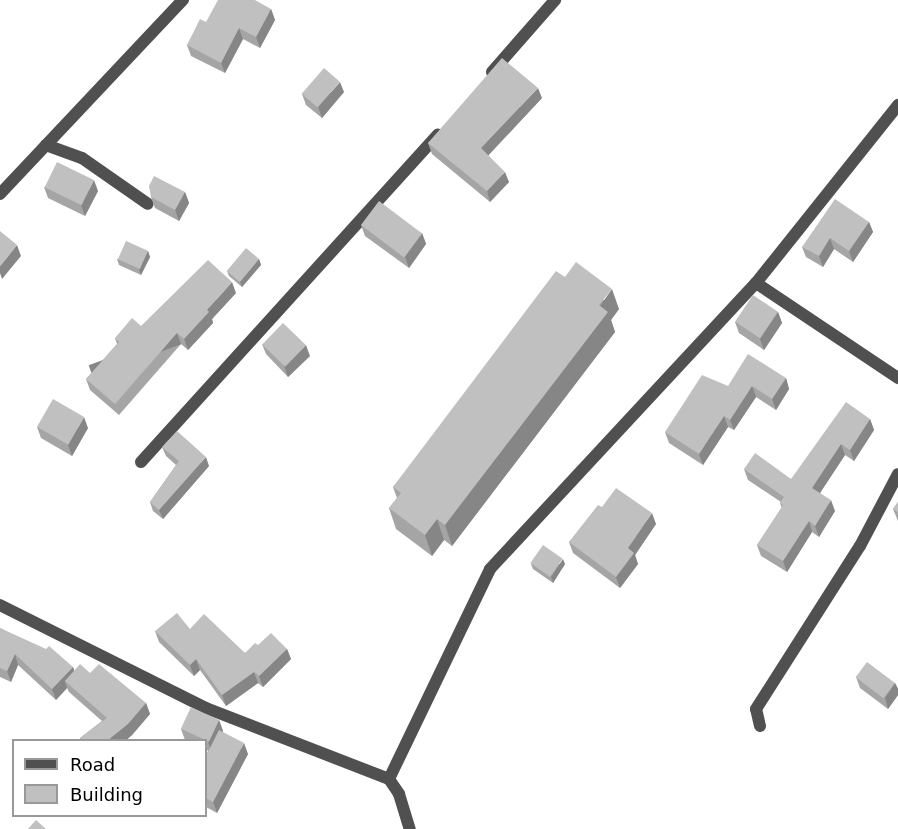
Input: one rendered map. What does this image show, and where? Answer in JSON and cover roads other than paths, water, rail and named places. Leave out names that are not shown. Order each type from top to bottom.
[{"type":"street","points":[[0,194],[183,0]]},
{"type":"street","points":[[485,81],[555,0]]},
{"type":"street","points":[[389,779],[490,569],[756,283],[898,105]]},
{"type":"street","points":[[141,462],[446,126]]},
{"type":"street","points":[[46,145],[82,158],[148,204]]},
{"type":"street","points":[[756,283],[898,378]]},
{"type":"street","points":[[760,726],[756,709],[860,546],[898,474]]},
{"type":"street","points":[[0,605],[206,708],[389,779],[399,794],[410,829]]}]
